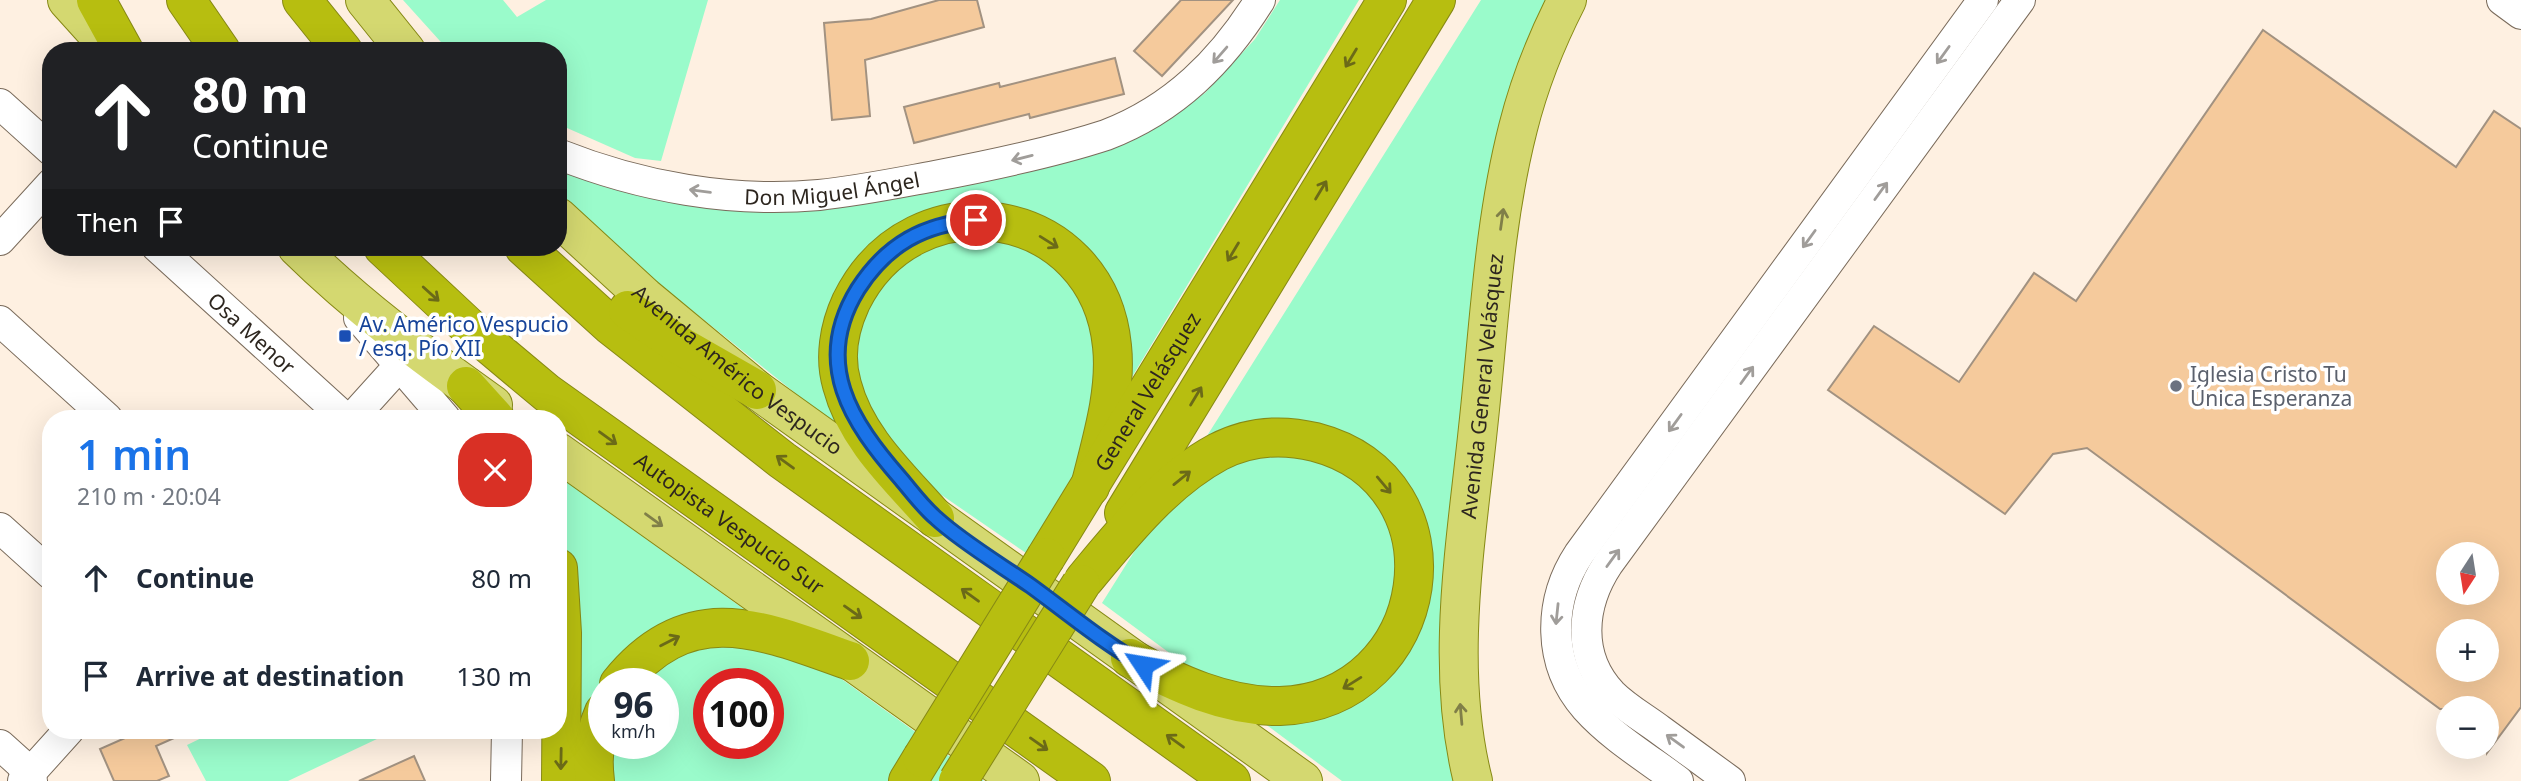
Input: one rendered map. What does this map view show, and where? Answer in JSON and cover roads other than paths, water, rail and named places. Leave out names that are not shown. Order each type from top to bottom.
[{"type":"highway","points":[[96,0],[119,42]]},
{"type":"highway","points":[[186,0],[215,42]]},
{"type":"highway","points":[[302,0],[336,42]]},
{"type":"highway","name":"General Velásquez","points":[[915,769],[1387,0]]},
{"type":"highway","name":"General Velásquez","points":[[958,781],[1436,0]]},
{"type":"highway","points":[[936,518],[860,429],[841,383],[838,354],[849,308],[867,277],[894,248],[910,237],[940,225],[976,220],[997,222],[1035,234],[1079,266],[1097,294],[1107,315],[1113,364],[1105,419],[1090,487]]},
{"type":"highway","name":"Autopista Vespucio Sur","points":[[393,256],[481,339],[547,393],[1091,781]]},
{"type":"highway","points":[[534,256],[610,325],[782,460],[1231,781]]},
{"type":"highway","points":[[563,256],[650,326],[757,390]]},
{"type":"highway","points":[[466,386],[488,410]]},
{"type":"highway","points":[[1082,582],[1129,528],[1173,485],[1216,453],[1245,441],[1269,437],[1294,438],[1340,450],[1378,478],[1398,503],[1408,526],[1415,560],[1410,609],[1387,652],[1364,676],[1350,685],[1314,701],[1262,705],[1215,696],[1186,686],[1130,658]]},
{"type":"highway","points":[[632,668],[663,644],[681,635],[711,628],[742,628],[765,633],[850,661]]},
{"type":"highway","points":[[561,739],[561,781]]},
{"type":"highway","points":[[594,759],[595,781]]},
{"type":"main road","points":[[67,0],[105,42]]},
{"type":"main road","points":[[365,0],[399,42]]},
{"type":"main road","name":"Avenida General Velásquez","points":[[1473,781],[1461,721],[1459,632],[1500,231],[1513,147],[1525,104],[1548,39],[1567,0]]},
{"type":"main road","name":"Avenida Américo Vespucio","points":[[567,224],[645,297],[757,390],[1303,781]]},
{"type":"main road","points":[[306,256],[406,343],[500,410]]},
{"type":"main road","points":[[567,458],[1020,781]]},
{"type":"street","name":"Don Miguel Ángel","points":[[567,157],[650,183],[708,192],[771,197],[844,192],[993,165],[1106,135],[1157,109],[1189,86],[1215,61],[1260,0]]},
{"type":"street","points":[[1678,781],[1608,729],[1576,695],[1569,683],[1558,651],[1556,634],[1557,607],[1571,566],[1983,0]]},
{"type":"street","points":[[1730,781],[1623,704],[1605,685],[1587,648],[1585,633],[1588,608],[1598,579],[2020,0]]},
{"type":"street","points":[[2502,0],[2521,14]]},
{"type":"street","points":[[0,104],[42,142]]},
{"type":"street","points":[[0,240],[42,194]]},
{"type":"street","name":"Osa Menor","points":[[167,256],[336,410]]},
{"type":"street","points":[[306,256],[438,410]]},
{"type":"street","points":[[0,321],[98,410]]},
{"type":"street","points":[[359,410],[399,366]]},
{"type":"street","points":[[0,528],[42,566]]},
{"type":"street","points":[[1608,729],[1623,704]]},
{"type":"street","points":[[0,745],[20,763],[28,779],[61,739]]},
{"type":"street","points":[[506,781],[507,739]]},
{"type":"place","name":"Av. Américo Vespucio / esq. Pío XII","points":[[345,336]]},
{"type":"place","name":"Iglesia Cristo Tu Única Esperanza","points":[[2176,386]]}]
